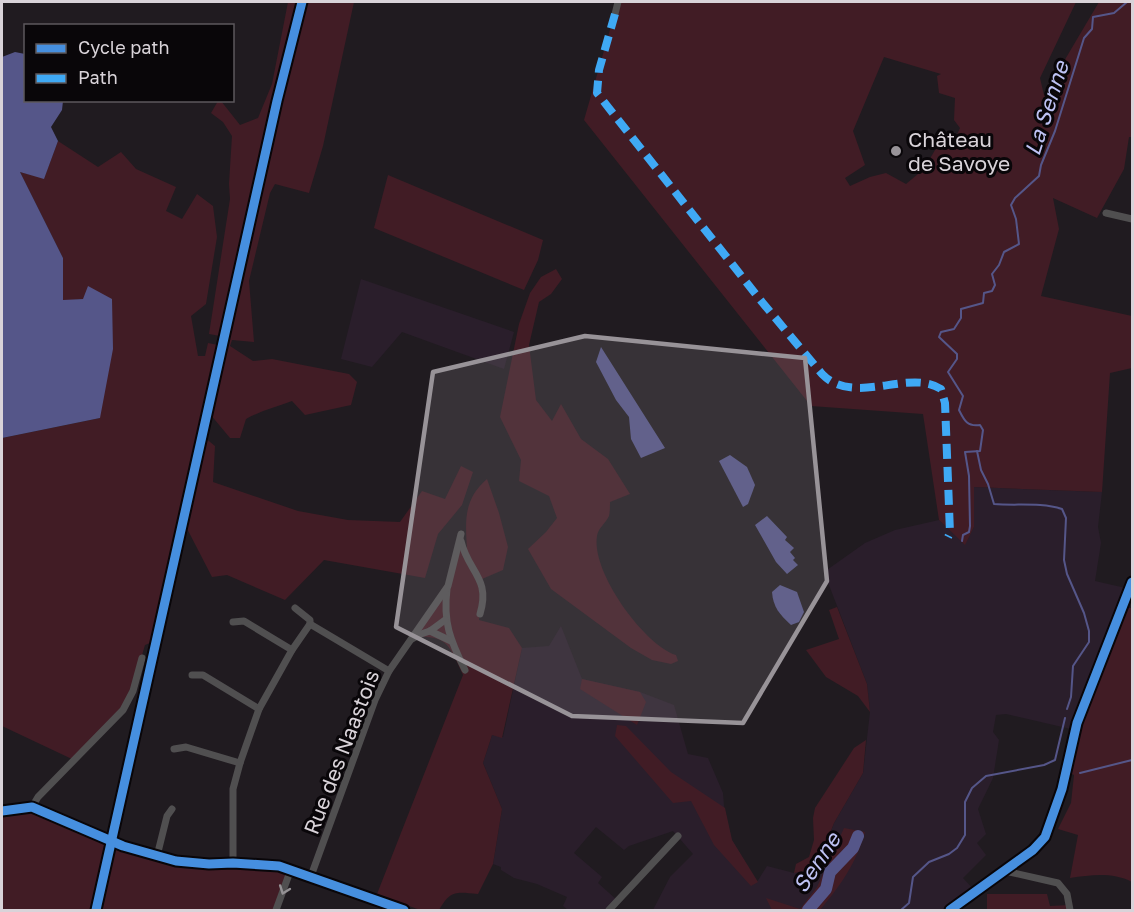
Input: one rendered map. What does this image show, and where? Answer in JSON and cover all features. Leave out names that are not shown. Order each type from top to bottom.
[{"type":"street","points":[[615,14],[618,2]]},
{"type":"street","points":[[1106,213],[1132,219]]},
{"type":"street","name":"Rue des Naastois","points":[[465,670],[451,641],[446,620],[448,586],[461,534],[461,543],[467,558],[482,584],[484,597],[480,614]]},
{"type":"street","points":[[455,558],[459,556],[467,558]]},
{"type":"street","points":[[950,910],[1033,850],[1048,831],[1062,789],[1077,723],[1132,582]]},
{"type":"street","name":"Rue des Naastois","points":[[311,876],[375,700],[389,670],[448,586]]},
{"type":"street","points":[[295,608],[310,620],[310,624],[389,670]]},
{"type":"street","points":[[408,642],[421,634],[430,632],[446,620]]},
{"type":"street","points":[[233,622],[244,621],[292,650]]},
{"type":"street","points":[[233,863],[233,789],[240,763],[259,709],[292,650],[310,624]]},
{"type":"street","points":[[430,632],[451,641]]},
{"type":"street","points":[[32,807],[38,796],[123,711],[133,691],[142,658]]},
{"type":"street","points":[[192,675],[203,675],[259,709]]},
{"type":"street","points":[[174,748],[186,747],[240,763]]},
{"type":"street","points":[[2,812],[32,807],[110,841],[157,856],[194,863],[271,865],[291,869],[404,910]]},
{"type":"street","points":[[157,856],[167,816],[172,809]]},
{"type":"street","points":[[609,910],[678,836]]},
{"type":"street","points":[[276,910],[291,869]]},
{"type":"street","points":[[1005,871],[1058,883],[1067,894],[1070,910]]},
{"type":"highlighted area","points":[[585,336],[805,358],[827,581],[743,723],[572,716],[396,627],[433,372]]},
{"type":"shaded area","points":[[288,2],[354,2],[323,146],[309,193],[275,184],[270,193],[249,281],[254,342],[232,340],[230,346],[253,361],[272,359],[349,374],[357,382],[351,405],[305,415],[292,401],[246,419],[240,438],[230,438],[205,408],[199,433],[215,446],[213,482],[298,511],[348,520],[400,522],[422,491],[445,499],[461,466],[473,472],[462,505],[438,534],[425,578],[324,560],[285,600],[227,575],[212,577],[180,515],[150,643],[145,645],[128,703],[74,760],[2,726],[2,438],[100,418],[83,299],[63,301],[63,258],[20,172],[44,178],[58,141],[98,167],[121,152],[136,169],[176,187],[166,211],[182,219],[197,194],[213,206],[217,237],[206,304],[191,316],[198,356],[205,356],[208,343],[218,345],[220,336],[209,334],[230,199],[232,136],[223,122],[211,113],[217,102],[222,102],[240,125],[258,118],[272,84]]},
{"type":"shaded area","points":[[618,2],[1076,2],[1040,78],[1044,95],[1099,2],[1132,2],[1132,137],[1129,137],[1124,169],[1097,218],[1053,198],[1059,229],[1041,296],[1132,316],[1132,368],[1110,373],[1102,492],[974,487],[974,527],[965,545],[939,520],[923,414],[811,406],[584,120]],"holes":[[[884,57],[941,74],[937,76],[939,93],[955,98],[954,120],[960,128],[955,139],[935,150],[924,169],[906,184],[886,173],[850,186],[845,178],[865,165],[853,131]]]},
{"type":"shaded area","points":[[388,175],[543,240],[538,260],[524,290],[374,228]]},
{"type":"shaded area","points":[[556,269],[562,279],[551,294],[539,302],[529,345],[536,400],[552,421],[561,404],[581,439],[608,459],[630,494],[610,502],[609,516],[597,536],[597,551],[611,586],[635,622],[649,637],[676,655],[678,661],[671,664],[652,660],[631,648],[551,589],[528,549],[557,518],[549,496],[519,481],[521,460],[500,417],[519,324],[530,293],[541,277]]},
{"type":"shaded area","points":[[361,279],[514,332],[504,369],[402,332],[372,367],[341,359]]},
{"type":"shaded area","points":[[487,479],[508,547],[503,570],[482,579],[479,620],[509,628],[522,648],[502,738],[492,735],[483,763],[502,809],[493,864],[478,894],[454,894],[439,910],[420,910],[377,894],[463,675],[454,655],[445,643],[432,638],[410,637],[446,583],[458,540],[467,548],[466,519],[470,502]]},
{"type":"shaded area","points":[[974,487],[1102,492],[1098,527],[1101,543],[1095,581],[1130,589],[1075,730],[1006,714],[996,715],[993,732],[999,740],[993,778],[978,809],[986,834],[977,843],[986,855],[963,878],[976,892],[950,910],[653,910],[670,877],[693,854],[673,831],[629,846],[624,850],[596,827],[574,853],[602,877],[598,883],[618,901],[609,910],[568,910],[563,906],[567,897],[537,884],[514,878],[501,870],[501,867],[493,864],[502,809],[483,763],[492,735],[503,737],[522,648],[549,646],[561,626],[582,679],[640,692],[674,705],[688,754],[708,758],[723,793],[732,840],[757,882],[767,866],[794,873],[816,869],[834,823],[863,773],[870,712],[867,684],[824,572],[865,543],[895,530],[939,520],[965,544],[974,527]]},
{"type":"shaded area","points":[[837,607],[867,684],[870,712],[858,696],[826,677],[806,650],[839,639],[829,610]]},
{"type":"shaded area","points":[[1123,608],[1132,608],[1132,882],[1117,877],[1094,875],[1070,878],[1078,835],[1058,829],[1071,803],[1074,775],[1066,771],[1075,730]]},
{"type":"shaded area","points":[[582,679],[640,692],[646,702],[637,725],[580,689]]},
{"type":"shaded area","points":[[617,725],[626,726],[671,772],[725,808],[732,840],[758,882],[751,886],[714,845],[691,801],[673,803],[615,736]]},
{"type":"shaded area","points":[[866,740],[863,773],[834,823],[816,869],[794,873],[796,864],[809,857],[814,840],[815,808],[854,748]]},
{"type":"shaded area","points":[[32,807],[157,856],[291,869],[276,910],[2,910],[2,811]]},
{"type":"shaded area","points":[[844,828],[865,832],[847,874],[820,910],[772,910],[766,898],[800,909],[817,887]]},
{"type":"shaded area","points":[[987,894],[1047,894],[1050,906],[1070,905],[1070,910],[987,910]]},
{"type":"water","points":[[15,52],[24,54],[24,102],[63,102],[62,110],[51,127],[58,141],[44,179],[20,172],[63,258],[63,300],[83,299],[88,286],[112,299],[113,349],[100,418],[2,438],[2,57]]},
{"type":"water","points":[[601,347],[665,448],[641,458],[631,439],[629,417],[616,400],[596,362]]},
{"type":"water","points":[[730,455],[747,467],[755,485],[748,504],[743,507],[719,461]]},
{"type":"water","points":[[767,516],[794,548],[790,552],[798,565],[787,574],[776,562],[755,525]]},
{"type":"water","points":[[780,585],[797,592],[804,612],[799,622],[791,625],[780,614],[772,592]]},
{"type":"waterway","name":"La Senne","points":[[962,541],[963,535],[969,532],[970,526],[969,476],[965,452],[980,451],[983,430],[980,425],[966,422],[959,410],[963,396],[948,372],[957,359],[957,354],[939,337],[941,332],[954,329],[961,318],[961,309],[983,303],[984,293],[992,291],[995,285],[992,274],[999,265],[1004,252],[1019,244],[1016,219],[1011,205],[1015,198],[1039,176],[1084,38],[1092,29],[1093,17],[1114,13],[1127,2]]},
{"type":"waterway","points":[[977,451],[981,470],[994,504],[1054,507],[1062,509],[1066,518],[1064,560],[1067,574],[1084,613],[1089,631],[1089,642],[1073,666],[1071,697],[1067,709]]},
{"type":"waterway","points":[[901,910],[909,903],[913,877],[929,862],[957,848],[965,835],[965,802],[972,788],[986,776],[1044,765],[1055,760],[1065,718]]},
{"type":"waterway","points":[[1080,773],[1132,760]]},
{"type":"waterway","name":"Senne","points":[[808,910],[826,889],[830,872],[853,848],[858,836]]},
{"type":"marked path","points":[[615,14],[599,70],[597,93],[762,302],[822,374],[835,383],[850,387],[865,388],[913,382],[941,389],[945,403],[950,533],[948,537]]},
{"type":"cycle path","points":[[96,910],[277,101],[302,2]]},
{"type":"cycle path","points":[[950,910],[1033,850],[1045,837],[1062,789],[1077,723],[1132,582]]},
{"type":"cycle path","points":[[2,811],[32,807],[123,846],[176,861],[279,866],[404,910]]},
{"type":"place","name":"Château de Savoye","points":[[896,151]]}]
